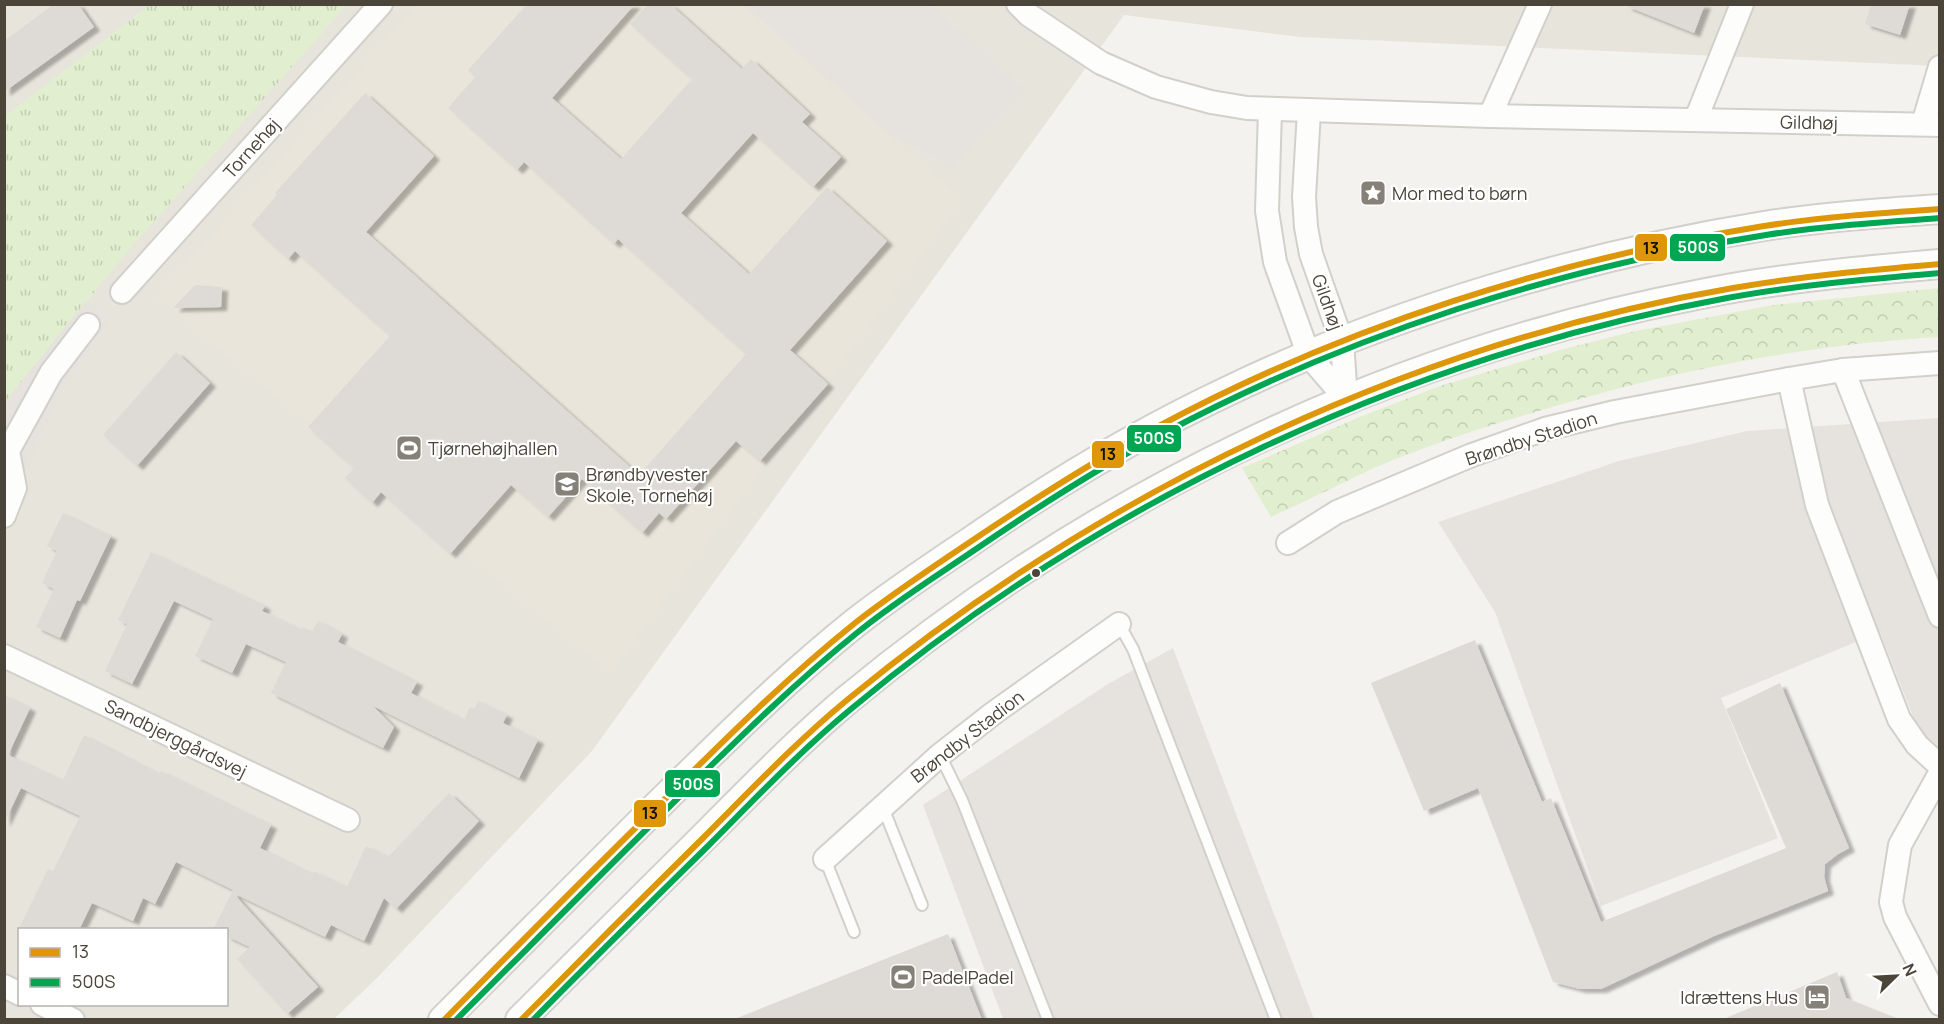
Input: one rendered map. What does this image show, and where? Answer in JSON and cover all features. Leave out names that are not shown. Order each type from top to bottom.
[{"type":"street","name":"Tornehøj","points":[[122,292],[381,4]]},
{"type":"street","name":"Gildhøj","points":[[1017,4],[1029,15],[1101,63],[1156,87],[1211,102],[1270,110],[1931,124],[1940,67]]},
{"type":"street","points":[[1490,116],[1540,4]]},
{"type":"street","points":[[1696,119],[1742,4]]},
{"type":"street","name":"Gildhøj","points":[[1270,110],[1267,211],[1275,262],[1309,356],[1346,399]]},
{"type":"street","name":"Gildhøj","points":[[1309,111],[1304,197],[1306,227],[1311,255],[1342,342],[1346,399]]},
{"type":"street","points":[[443,1020],[771,694],[908,583],[1063,480],[1154,428],[1211,399],[1342,342],[1424,311],[1507,285],[1590,262],[1764,226],[1861,214],[1940,209]]},
{"type":"street","points":[[520,1020],[792,751],[846,702],[993,590],[1050,552],[1146,495],[1254,440],[1346,399],[1439,364],[1510,341],[1605,315],[1699,294],[1782,280],[1940,264]]},
{"type":"street","points":[[4,516],[15,488],[8,451],[51,374],[88,325]]},
{"type":"street","name":"Brøndby Stadion","points":[[1288,543],[1312,526],[1348,507],[1472,455],[1545,429],[1615,412],[1843,370],[1940,363]]},
{"type":"street","points":[[1843,370],[1940,616]]},
{"type":"street","points":[[1790,379],[1816,505],[1899,719],[1917,745],[1940,766]]},
{"type":"street","name":"Brøndby Stadion","points":[[825,859],[882,805],[940,755],[995,712],[1119,624]]},
{"type":"street","name":"Sandbjerggårdsvej","points":[[4,656],[348,820]]},
{"type":"street","points":[[1940,772],[1900,845],[1891,902],[1895,917],[1940,1004]]},
{"type":"street","points":[[4,986],[18,993]]},
{"type":"street","points":[[44,1006],[73,1020]]},
{"type":"lane","points":[[1119,624],[1132,649],[1276,1020]]},
{"type":"lane","points":[[940,755],[962,800],[1048,1020]]},
{"type":"lane","points":[[882,805],[922,905]]},
{"type":"lane","points":[[825,859],[854,932]]},
{"type":"shaded area","points":[[5,5],[1939,5],[1939,66],[1300,37],[1124,15],[592,751],[378,977],[334,1019],[5,1020]]},
{"type":"shaded area","name":"Brøndbyvester Skole, Tornehøj","points":[[418,5],[743,5],[962,200],[611,672],[157,297]]},
{"type":"shaded area","points":[[745,5],[931,5],[1025,89],[952,168],[889,133]]},
{"type":"shaded area","points":[[86,301],[109,321],[66,381],[24,473],[5,462],[5,402]]},
{"type":"shaded area","points":[[1939,418],[1939,761],[1932,765],[1880,632],[1721,698],[1778,838],[1601,906],[1495,612],[1438,522],[1619,461],[1747,431]]},
{"type":"shaded area","points":[[1173,648],[1314,1019],[1003,1019],[923,805],[1108,684]]},
{"type":"green space","points":[[150,5],[347,5],[127,252],[5,402],[5,116]]},
{"type":"green space","points":[[1939,288],[1939,337],[1783,354],[1681,374],[1579,399],[1412,453],[1374,468],[1271,517],[1242,468],[1362,416],[1440,386],[1564,349],[1631,332],[1773,305]]},
{"type":"building","points":[[54,4],[78,4],[94,27],[4,92],[4,41]]},
{"type":"building","points":[[527,4],[635,4],[552,98],[621,159],[692,79],[630,24],[648,4],[670,4],[742,69],[751,59],[810,114],[802,122],[841,157],[813,187],[753,133],[681,213],[749,274],[827,187],[887,241],[790,350],[828,384],[760,461],[736,441],[666,519],[659,513],[642,533],[582,479],[548,517],[511,485],[450,554],[381,492],[372,503],[345,478],[354,468],[308,427],[390,336],[295,251],[288,259],[251,225],[277,195],[275,193],[365,93],[434,156],[366,232],[639,475],[746,354],[618,239],[614,244],[524,162],[517,170],[448,108],[475,77],[468,70]]},
{"type":"building","points":[[1627,4],[1705,4],[1694,33],[1626,6]]},
{"type":"building","points":[[1871,4],[1910,4],[1900,35],[1865,24]]},
{"type":"building","points":[[195,285],[222,287],[221,307],[173,308]]},
{"type":"building","points":[[176,352],[210,383],[137,466],[103,435]]},
{"type":"building","points":[[63,513],[111,536],[60,638],[36,627],[54,589],[42,583],[57,551],[47,546]]},
{"type":"building","points":[[151,552],[265,606],[262,611],[302,630],[303,627],[312,631],[318,621],[342,634],[338,642],[417,682],[411,693],[464,720],[470,707],[474,709],[478,701],[507,715],[503,723],[538,740],[519,778],[373,706],[394,727],[383,748],[271,693],[286,662],[246,644],[232,673],[195,656],[213,619],[174,601],[132,684],[105,671],[127,624],[118,620]]},
{"type":"building","points":[[1475,640],[1542,802],[1551,798],[1601,922],[1786,848],[1726,709],[1780,683],[1849,848],[1825,864],[1824,877],[1828,891],[1714,936],[1601,989],[1580,989],[1553,982],[1478,788],[1424,811],[1371,683]]},
{"type":"building","points":[[4,695],[30,708],[8,755],[63,780],[84,735],[159,774],[161,771],[271,825],[260,848],[312,874],[313,871],[347,887],[366,846],[388,857],[449,793],[479,821],[396,909],[384,898],[364,941],[331,925],[325,937],[233,893],[318,987],[287,1014],[237,959],[250,947],[228,937],[228,928],[214,928],[233,890],[176,862],[155,904],[143,898],[133,921],[92,903],[80,928],[19,928],[48,869],[53,871],[80,816],[21,788],[4,823]]},
{"type":"building","name":"PadelPadel","points":[[948,934],[982,1020],[737,1020],[737,1018]]},
{"type":"building","name":"Idrættens Hus","points":[[1837,972],[1846,998],[1896,1018],[1896,1020],[1721,1020]]},
{"type":"transit line","name":"13","points":[[444,1020],[713,751],[830,643],[897,591],[1039,497],[1133,440],[1228,391],[1302,358],[1452,301],[1529,278],[1685,240],[1764,226],[1940,209]]},
{"type":"transit line","name":"500S","points":[[456,1020],[717,760],[834,652],[902,599],[1024,517],[1093,473],[1164,433],[1235,397],[1308,365],[1457,309],[1533,286],[1610,266],[1766,235],[1940,218]]},
{"type":"transit line","name":"13","points":[[521,1020],[774,767],[847,700],[945,625],[1047,555],[1153,493],[1263,437],[1377,388],[1493,347],[1612,313],[1733,288],[1862,271],[1940,264]]},
{"type":"transit line","name":"500S","points":[[533,1020],[778,776],[851,709],[947,634],[1048,565],[1154,503],[1263,447],[1375,399],[1490,358],[1608,324],[1753,293],[1940,273]]},
{"type":"place","name":"Mor med to børn","points":[[1373,193]]},
{"type":"place","name":"Tjørnehøjhallen","points":[[409,448]]},
{"type":"place","name":"Brøndbyvester Skole, Tornehøj","points":[[567,484]]},
{"type":"place","name":"PadelPadel","points":[[903,977]]},
{"type":"place","name":"Idrættens Hus","points":[[1817,997]]}]
